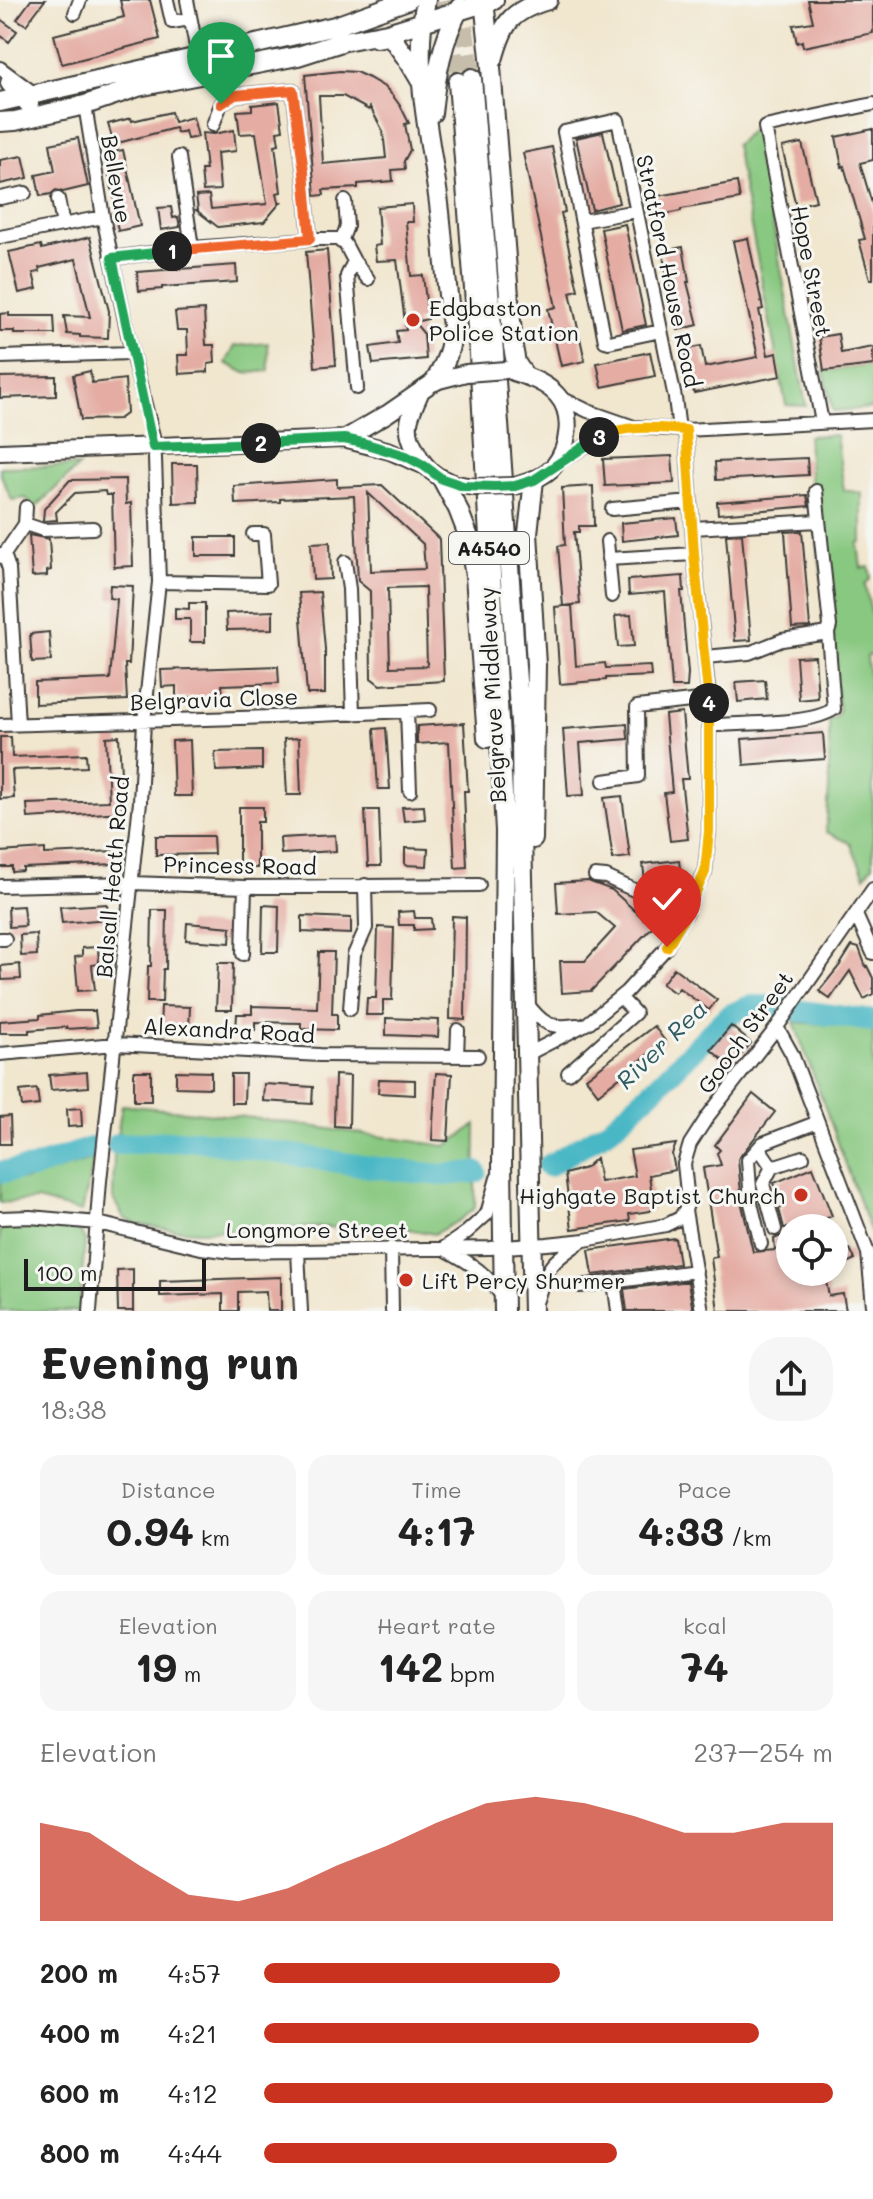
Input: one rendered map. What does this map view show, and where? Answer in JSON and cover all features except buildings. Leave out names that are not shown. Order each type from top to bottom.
[{"type":"highway","points":[[11,87],[198,57],[335,26],[408,0]]},
{"type":"highway","points":[[426,0],[422,22],[421,83],[452,325],[448,357],[428,387]]},
{"type":"highway","points":[[422,22],[439,0]]},
{"type":"highway","points":[[491,67],[504,28],[514,14],[548,0]]},
{"type":"highway","points":[[0,122],[85,105],[138,87],[298,56],[345,41],[387,33],[476,2]]},
{"type":"highway","points":[[476,2],[491,67],[515,373]]},
{"type":"highway","points":[[430,140],[436,74],[446,39],[476,2]]},
{"type":"highway","points":[[345,41],[390,37],[406,56],[421,83]]},
{"type":"highway","name":"Belgrave Middleway","points":[[504,1305],[505,831],[465,80],[495,368],[521,738],[533,1311]]},
{"type":"highway","points":[[11,87],[39,116]]},
{"type":"highway","points":[[442,479],[468,535],[475,576],[505,980]]},
{"type":"highway","points":[[524,961],[531,928],[535,776],[536,665],[528,546],[534,480]]},
{"type":"main road","points":[[0,452],[344,439],[390,451],[423,465],[442,479],[463,486],[515,486],[534,480],[554,466],[568,434],[566,411],[559,397],[547,387],[515,373],[466,373],[428,387],[344,439]]},
{"type":"main road","points":[[423,465],[413,445],[409,424],[428,387]]},
{"type":"street","points":[[75,13],[80,0]]},
{"type":"street","points":[[167,0],[172,22],[190,19]]},
{"type":"street","points":[[187,0],[198,57]]},
{"type":"street","points":[[213,125],[221,104],[235,95],[293,90],[310,239]]},
{"type":"street","name":"Hope Street","points":[[822,422],[765,127],[873,104]]},
{"type":"street","name":"Bellevue","points":[[85,105],[103,217],[153,447]]},
{"type":"street","name":"Stratford House Road","points":[[528,1054],[588,1023],[620,997],[667,947],[705,872],[709,831],[709,699],[682,430],[618,120],[564,132],[582,221]]},
{"type":"street","points":[[179,157],[192,248]]},
{"type":"street","points":[[0,198],[25,193]]},
{"type":"street","points":[[58,199],[63,225]]},
{"type":"street","points":[[341,242],[347,226],[345,201]]},
{"type":"street","points":[[636,211],[582,221],[605,341],[661,331]]},
{"type":"street","points":[[0,237],[103,217]]},
{"type":"street","points":[[112,258],[192,248],[337,239],[368,279]]},
{"type":"street","points":[[354,261],[347,276],[357,388]]},
{"type":"street","points":[[0,357],[132,353]]},
{"type":"street","points":[[559,397],[634,427]]},
{"type":"street","points":[[554,466],[610,432],[634,427],[682,430],[873,420]]},
{"type":"street","name":"Balsall Heath Road","points":[[90,1311],[159,582],[153,447]]},
{"type":"street","points":[[709,726],[804,719],[834,709],[830,626],[816,491]]},
{"type":"street","points":[[612,509],[691,502]]},
{"type":"street","points":[[18,724],[9,569],[1,555],[25,524],[26,507]]},
{"type":"street","points":[[693,528],[818,521]]},
{"type":"street","points":[[25,524],[43,530],[93,528]]},
{"type":"street","points":[[159,582],[268,584],[264,534],[253,534]]},
{"type":"street","points":[[607,541],[612,596]]},
{"type":"street","points":[[608,559],[694,554]]},
{"type":"street","points":[[345,562],[349,589],[353,714]]},
{"type":"street","points":[[705,657],[749,653],[782,640],[828,633]]},
{"type":"street","points":[[604,781],[638,776],[637,707],[709,699]]},
{"type":"street","name":"Belgravia Close","points":[[0,725],[430,710]]},
{"type":"street","points":[[407,711],[410,791]]},
{"type":"street","points":[[595,876],[606,877],[686,914]]},
{"type":"street","name":"Princess Road","points":[[0,886],[132,883],[245,887],[479,885]]},
{"type":"street","points":[[350,1009],[354,955],[366,928],[365,885]]},
{"type":"street","points":[[243,954],[245,887]]},
{"type":"street","name":"Gooch Street","points":[[702,1311],[685,1210],[688,1202],[684,1164],[687,1150],[708,1116],[780,1022],[873,889]]},
{"type":"street","points":[[856,915],[873,953]]},
{"type":"street","points":[[568,1073],[635,1013],[620,997]]},
{"type":"street","points":[[526,1002],[539,1019],[553,1025],[588,1023]]},
{"type":"street","points":[[780,1022],[868,1253],[873,1306]]},
{"type":"street","points":[[457,1056],[458,1030]]},
{"type":"street","name":"Alexandra Road","points":[[0,1054],[116,1044],[320,1055],[478,1056]]},
{"type":"street","points":[[761,1244],[751,1203],[748,1160],[763,1143],[818,1122]]},
{"type":"street","points":[[759,1148],[772,1167]]},
{"type":"street","points":[[775,1229],[763,1184],[772,1167],[803,1157]]},
{"type":"street","points":[[502,1162],[487,1214],[444,1248],[485,1274],[504,1305]]},
{"type":"street","name":"Longmore Street","points":[[0,1218],[30,1217],[98,1223],[201,1248],[233,1252],[503,1247],[585,1240],[666,1225],[680,1218],[685,1210]]},
{"type":"street","points":[[533,1311],[544,1277],[552,1264],[585,1240]]},
{"type":"street","points":[[391,1248],[392,1311]]},
{"type":"street","points":[[298,1251],[301,1311]]},
{"type":"street","points":[[580,1286],[696,1271]]},
{"type":"street","points":[[614,1282],[618,1311]]},
{"type":"green space","points":[[755,126],[806,406],[786,405],[735,145]]},
{"type":"green space","points":[[268,343],[269,371],[245,373],[226,363],[235,346]]},
{"type":"green space","points":[[873,365],[873,408],[833,411],[824,371]]},
{"type":"green space","points":[[836,435],[844,490],[862,493],[862,542],[858,543],[861,568],[869,567],[871,578],[865,585],[873,621],[873,655],[867,656],[873,719],[873,865],[865,876],[850,843],[826,832],[829,720],[837,716],[839,710],[811,490],[808,436]]},
{"type":"green space","points":[[79,466],[35,508],[26,498],[12,500],[0,473],[0,467]]},
{"type":"green space","points":[[794,1022],[873,1028],[873,1239]]},
{"type":"green space","points":[[122,1105],[254,1118],[446,1146],[476,1125],[475,1208],[434,1234],[403,1228],[198,1231],[136,1224],[124,1218],[113,1199],[114,1154]]},
{"type":"green space","points":[[94,1159],[82,1212],[37,1200],[0,1203],[0,1179],[26,1180]]},
{"type":"green space","points":[[0,1229],[80,1230],[85,1241],[79,1311],[0,1311]]},
{"type":"waterway","name":"River Rea","points":[[548,1166],[610,1129],[727,1016],[750,1006],[767,1006],[873,1021]]},
{"type":"waterway","name":"River Rea","points":[[117,1144],[197,1140],[370,1167],[441,1175],[476,1172]]},
{"type":"waterway","name":"River Rea","points":[[0,1172],[33,1168],[94,1147]]},
{"type":"tunnel","points":[[445,0],[458,82]]},
{"type":"tunnel","points":[[460,0],[472,78]]},
{"type":"place","name":"Edgbaston Police Station","points":[[413,320]]},
{"type":"place","name":"Highgate Baptist Church","points":[[801,1195]]},
{"type":"place","name":"Lift Percy Shurmer","points":[[406,1280]]},
{"type":"route","points":[[221,104],[235,95],[293,90],[310,239],[112,258],[153,447],[344,439],[406,456],[442,479],[463,486],[495,487],[515,486],[534,480],[610,432],[634,427],[686,430],[694,554],[709,699],[709,831],[705,872],[667,947]]}]
